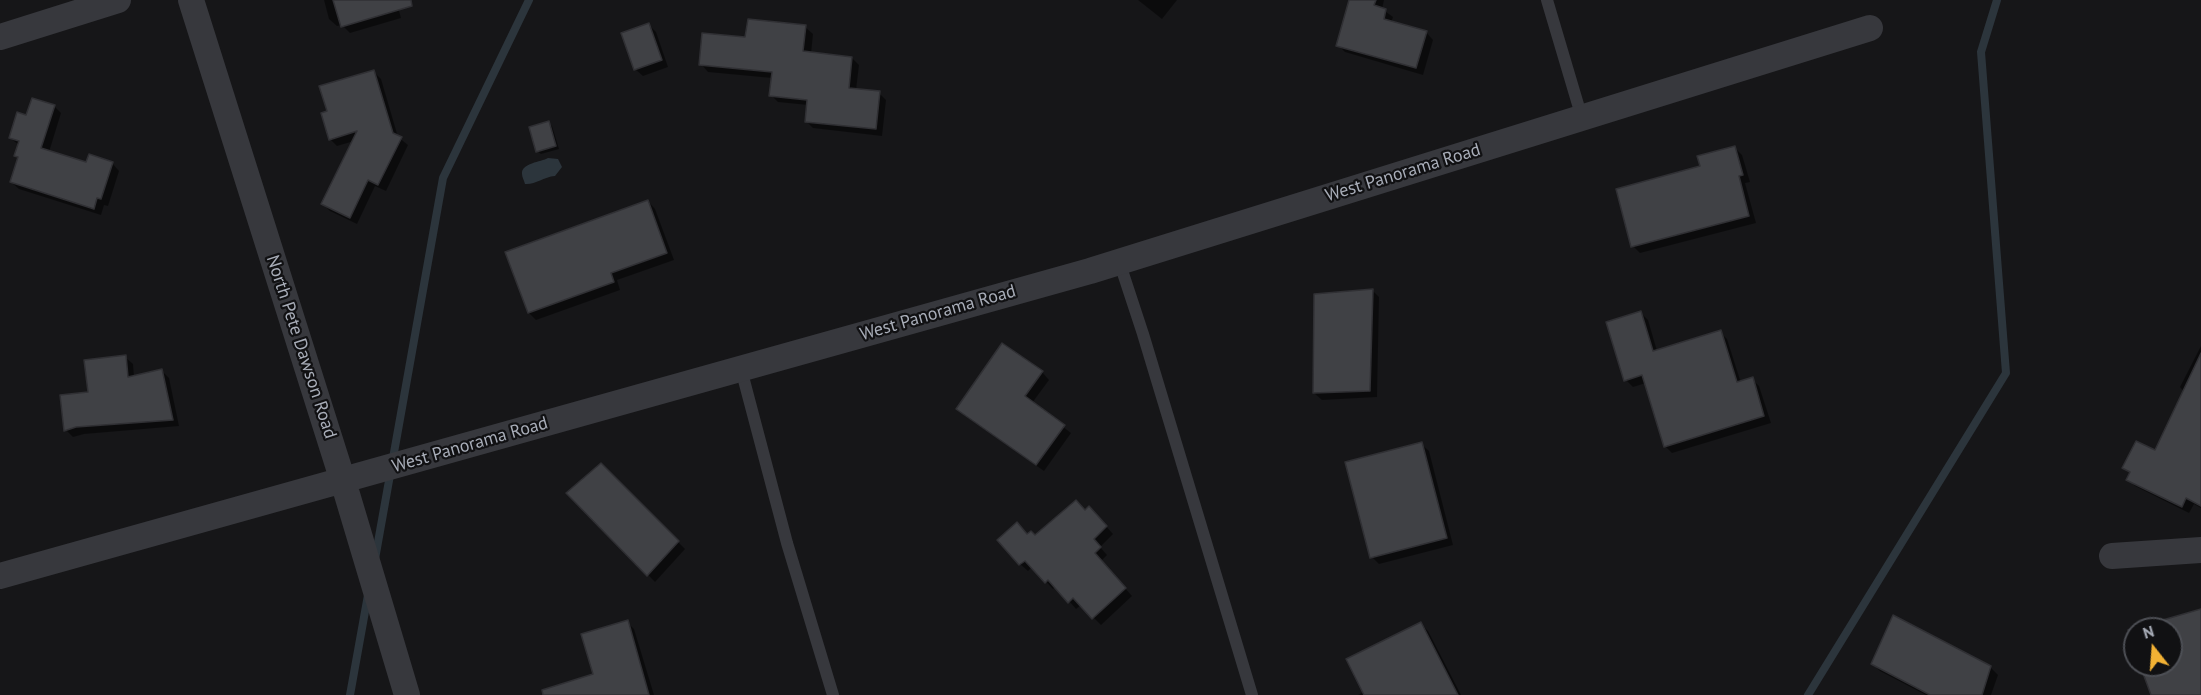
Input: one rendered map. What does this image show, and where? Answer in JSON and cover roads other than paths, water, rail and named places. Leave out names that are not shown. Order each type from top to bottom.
[{"type":"street","points":[[0,37],[118,0]]},
{"type":"street","name":"North Pete Dawson Road","points":[[191,0],[343,481],[407,695]]},
{"type":"street","name":"West Panorama Road","points":[[0,576],[1119,261],[1870,28]]},
{"type":"street","points":[[2112,555],[2201,550]]},
{"type":"lane","points":[[1547,0],[1582,118]]},
{"type":"lane","points":[[1119,261],[1252,695]]},
{"type":"lane","points":[[741,369],[788,543],[833,695]]},
{"type":"waterway","points":[[375,559],[443,178],[529,0]]},
{"type":"waterway","points":[[1808,695],[2006,373],[1981,52],[1997,0]]},
{"type":"waterway","points":[[350,695],[368,595]]}]
